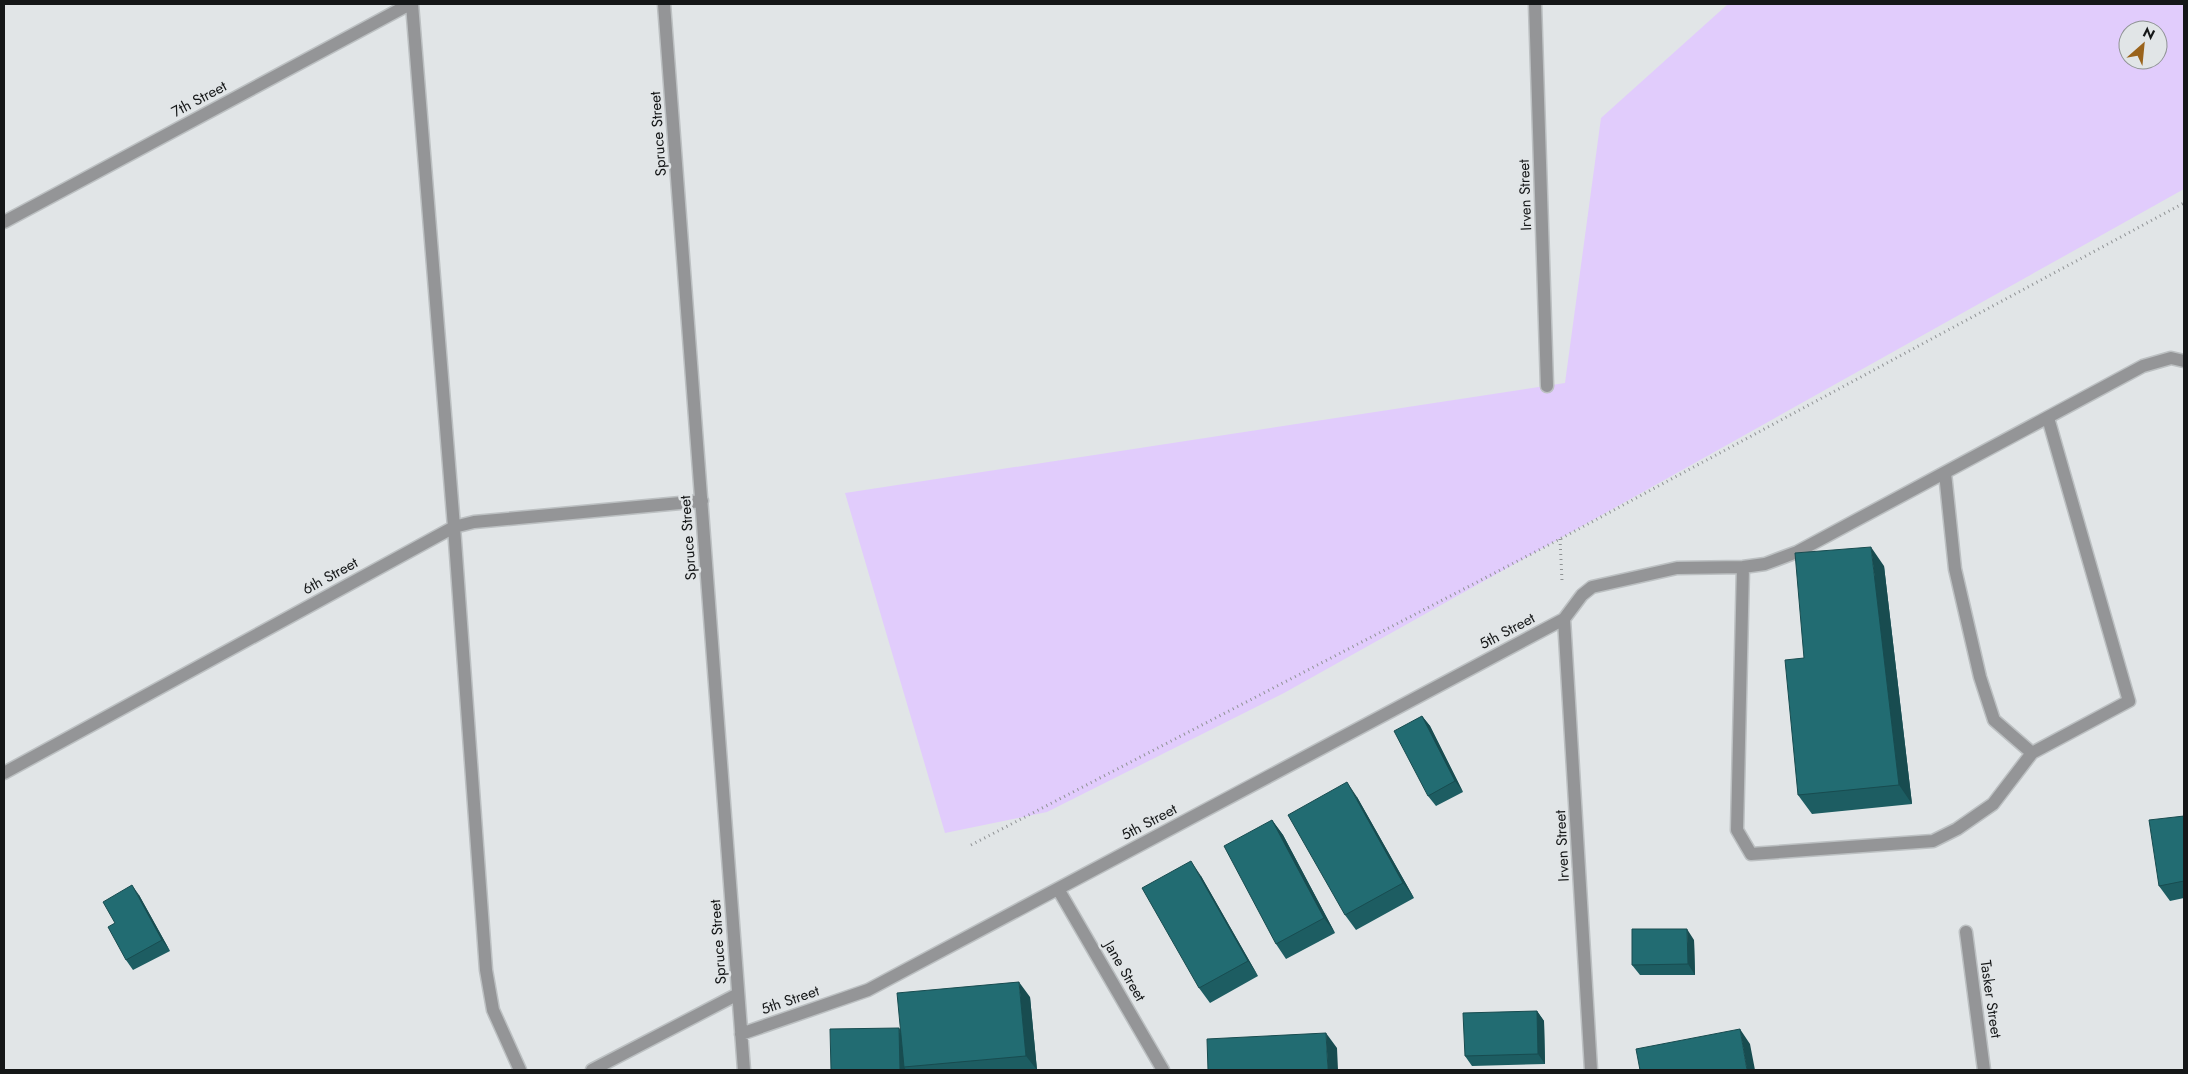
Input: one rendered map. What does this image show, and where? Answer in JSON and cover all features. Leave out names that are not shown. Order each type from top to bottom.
[{"type":"street","name":"7th Street","points":[[4,222],[411,4]]},
{"type":"street","points":[[411,4],[454,527],[486,970],[493,1010],[520,1070]]},
{"type":"street","name":"Spruce Street","points":[[664,4],[744,1070]]},
{"type":"street","name":"Irven Street","points":[[1535,4],[1548,386]]},
{"type":"street","points":[[1564,619],[1582,595],[1592,587],[1623,578],[1676,568],[1743,567],[1766,564],[1797,552],[2143,366],[2171,358],[2184,361]]},
{"type":"street","points":[[1743,567],[1737,830],[1751,854],[1933,841],[1957,829],[1993,804],[2032,753],[2129,701],[2048,418]]},
{"type":"street","points":[[1944,473],[1955,569],[1980,677],[1994,720],[2032,753]]},
{"type":"street","name":"6th Street","points":[[4,773],[454,527],[474,522],[702,501]]},
{"type":"street","name":"Irven Street","points":[[1564,619],[1591,1070]]},
{"type":"street","name":"5th Street","points":[[742,1034],[868,990],[1564,619]]},
{"type":"street","name":"Jane Street","points":[[1058,889],[1163,1070]]},
{"type":"street","name":"Tasker Street","points":[[1966,932],[1984,1070]]},
{"type":"street","points":[[592,1070],[738,994]]},
{"type":"path","points":[[971,845],[1560,539],[2184,203]]},
{"type":"shaded area","points":[[1728,4],[2184,4],[2184,189],[1284,693],[1047,812],[945,833],[845,493],[1565,383],[1601,118]]},
{"type":"building","points":[[1871,547],[1899,785],[1798,795],[1785,660],[1804,658],[1795,553]]},
{"type":"building","points":[[1422,716],[1455,781],[1428,796],[1394,731]]},
{"type":"building","points":[[1347,782],[1403,883],[1345,915],[1288,815]]},
{"type":"building","points":[[2184,816],[2184,881],[2159,886],[2149,820]]},
{"type":"building","points":[[1272,820],[1324,918],[1276,944],[1224,846]]},
{"type":"building","points":[[1191,861],[1248,961],[1199,988],[1142,888]]},
{"type":"building","points":[[132,885],[162,940],[126,960],[108,927],[115,923],[103,902]]},
{"type":"building","points":[[1632,929],[1687,929],[1688,964],[1632,965]]},
{"type":"building","points":[[1019,982],[1026,1056],[904,1067],[897,993]]},
{"type":"building","points":[[1537,1011],[1538,1054],[1465,1056],[1463,1013]]},
{"type":"building","points":[[899,1028],[900,1070],[831,1070],[830,1029]]},
{"type":"building","points":[[1740,1029],[1747,1070],[1640,1070],[1636,1049]]},
{"type":"building","points":[[1326,1033],[1328,1070],[1208,1070],[1207,1039]]}]
